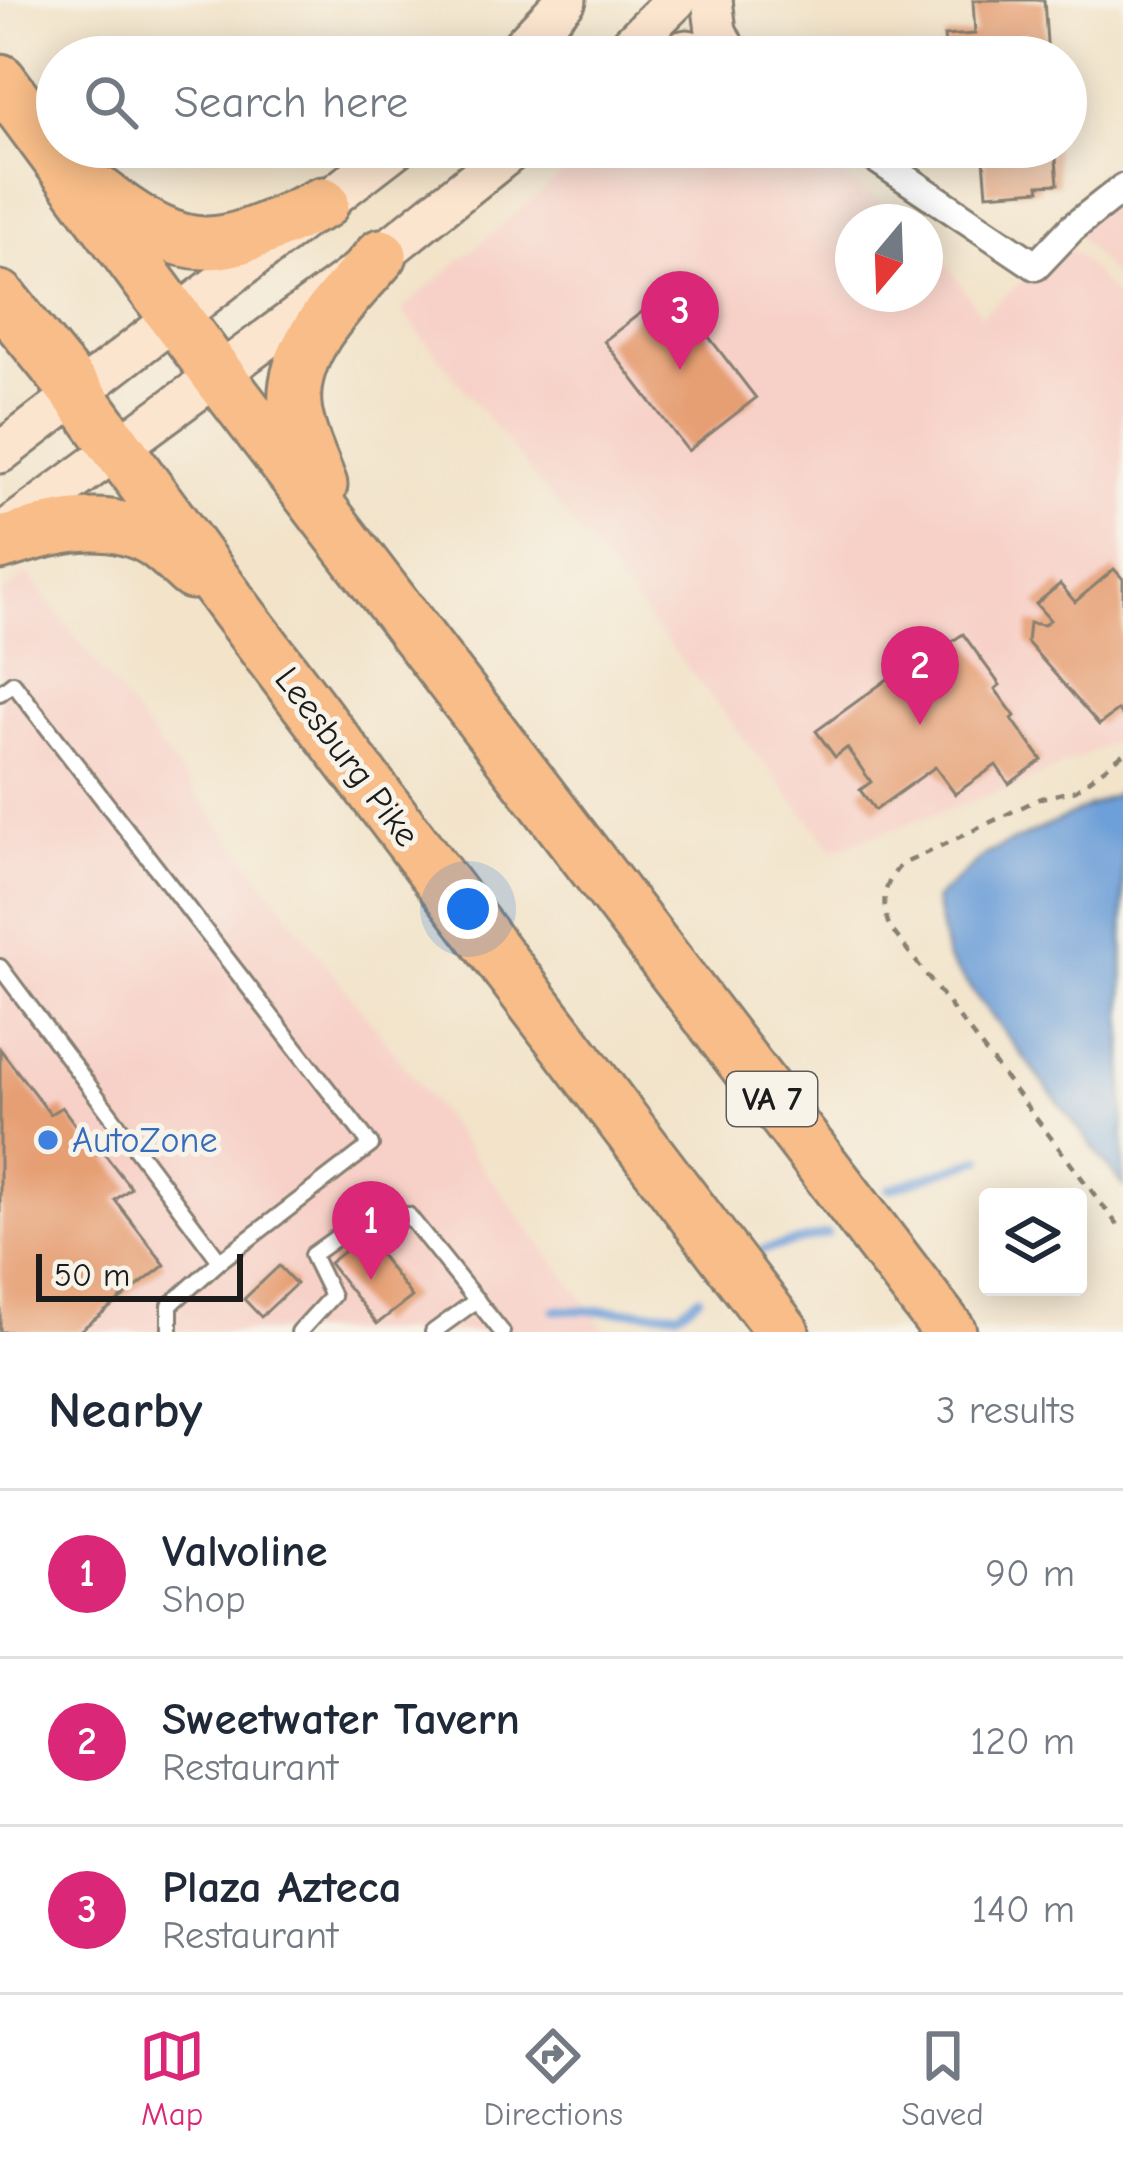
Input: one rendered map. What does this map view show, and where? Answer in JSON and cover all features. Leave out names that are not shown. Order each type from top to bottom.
[{"type":"highway","name":"VA 7","points":[[0,80],[36,127]]},
{"type":"highway","name":"VA 7","points":[[67,168],[218,374],[950,1332]]},
{"type":"highway","points":[[67,168],[135,220],[196,246],[239,240],[323,202]]},
{"type":"highway","points":[[334,526],[295,408],[296,376],[326,320],[381,255]]},
{"type":"highway","name":"Leesburg Pike","points":[[0,297],[783,1332]]},
{"type":"highway","points":[[0,544],[81,523],[127,531],[154,541],[236,610]]},
{"type":"street","points":[[532,36],[566,0]]},
{"type":"street","points":[[639,36],[676,0]]},
{"type":"street","points":[[712,0],[718,36]]},
{"type":"street","points":[[0,453],[369,168]]},
{"type":"street","points":[[0,535],[381,255],[490,168]]},
{"type":"street","points":[[890,168],[1036,266],[1072,228],[1123,188]]},
{"type":"lane","points":[[0,693],[13,683],[371,1145],[170,1305],[170,1332]]},
{"type":"lane","points":[[0,968],[220,1261]]},
{"type":"lane","points":[[299,1332],[332,1296],[312,1256],[364,1218],[408,1215],[502,1332]]},
{"type":"lane","points":[[433,1332],[476,1300]]},
{"type":"path","points":[[1123,754],[1076,790],[1041,798],[901,865],[889,878],[884,895],[889,926],[1123,1232]]},
{"type":"shaded area","points":[[570,168],[830,168],[884,204],[835,204],[835,312],[943,312],[943,258],[981,315],[1068,244],[1123,306],[1123,738],[1021,784],[833,850],[401,310]]},
{"type":"shaded area","points":[[1123,188],[1123,288],[1072,228]]},
{"type":"shaded area","points":[[27,573],[608,1332],[0,1332],[0,595]]},
{"type":"water","points":[[1123,791],[1123,1186],[947,958],[935,899],[986,854]]},
{"type":"building","points":[[973,0],[1044,0],[1047,36],[944,36],[975,34]]},
{"type":"building","points":[[985,168],[1057,168],[1058,184],[987,194]]},
{"type":"building","points":[[665,294],[696,334],[702,328],[756,398],[688,451],[604,341]]},
{"type":"building","points":[[1114,569],[1123,579],[1123,716],[1118,710],[1099,725],[1027,642],[1029,623],[1044,625],[1050,620],[1036,604],[1060,584],[1075,602]]},
{"type":"building","points":[[963,634],[1000,685],[995,689],[1042,760],[1009,784],[996,765],[955,794],[935,767],[875,810],[860,790],[871,782],[847,748],[835,757],[816,731],[925,652],[921,645],[931,638],[939,650]]},
{"type":"building","points":[[0,1049],[50,1114],[62,1107],[97,1154],[102,1151],[131,1188],[115,1200],[165,1265],[78,1332],[0,1332]]},
{"type":"building","points":[[365,1235],[412,1297],[377,1324],[329,1263]]},
{"type":"building","points":[[279,1266],[296,1284],[261,1317],[244,1299]]},
{"type":"waterway","points":[[889,1189],[981,1159]]},
{"type":"waterway","points":[[762,1250],[827,1234]]},
{"type":"waterway","points":[[555,1310],[679,1312],[699,1297]]},
{"type":"place","name":"Plaza Azteca","points":[[680,370]]},
{"type":"place","name":"Sweetwater Tavern","points":[[920,725]]},
{"type":"place","name":"AutoZone","points":[[48,1140]]},
{"type":"place","name":"Valvoline","points":[[371,1280]]}]
